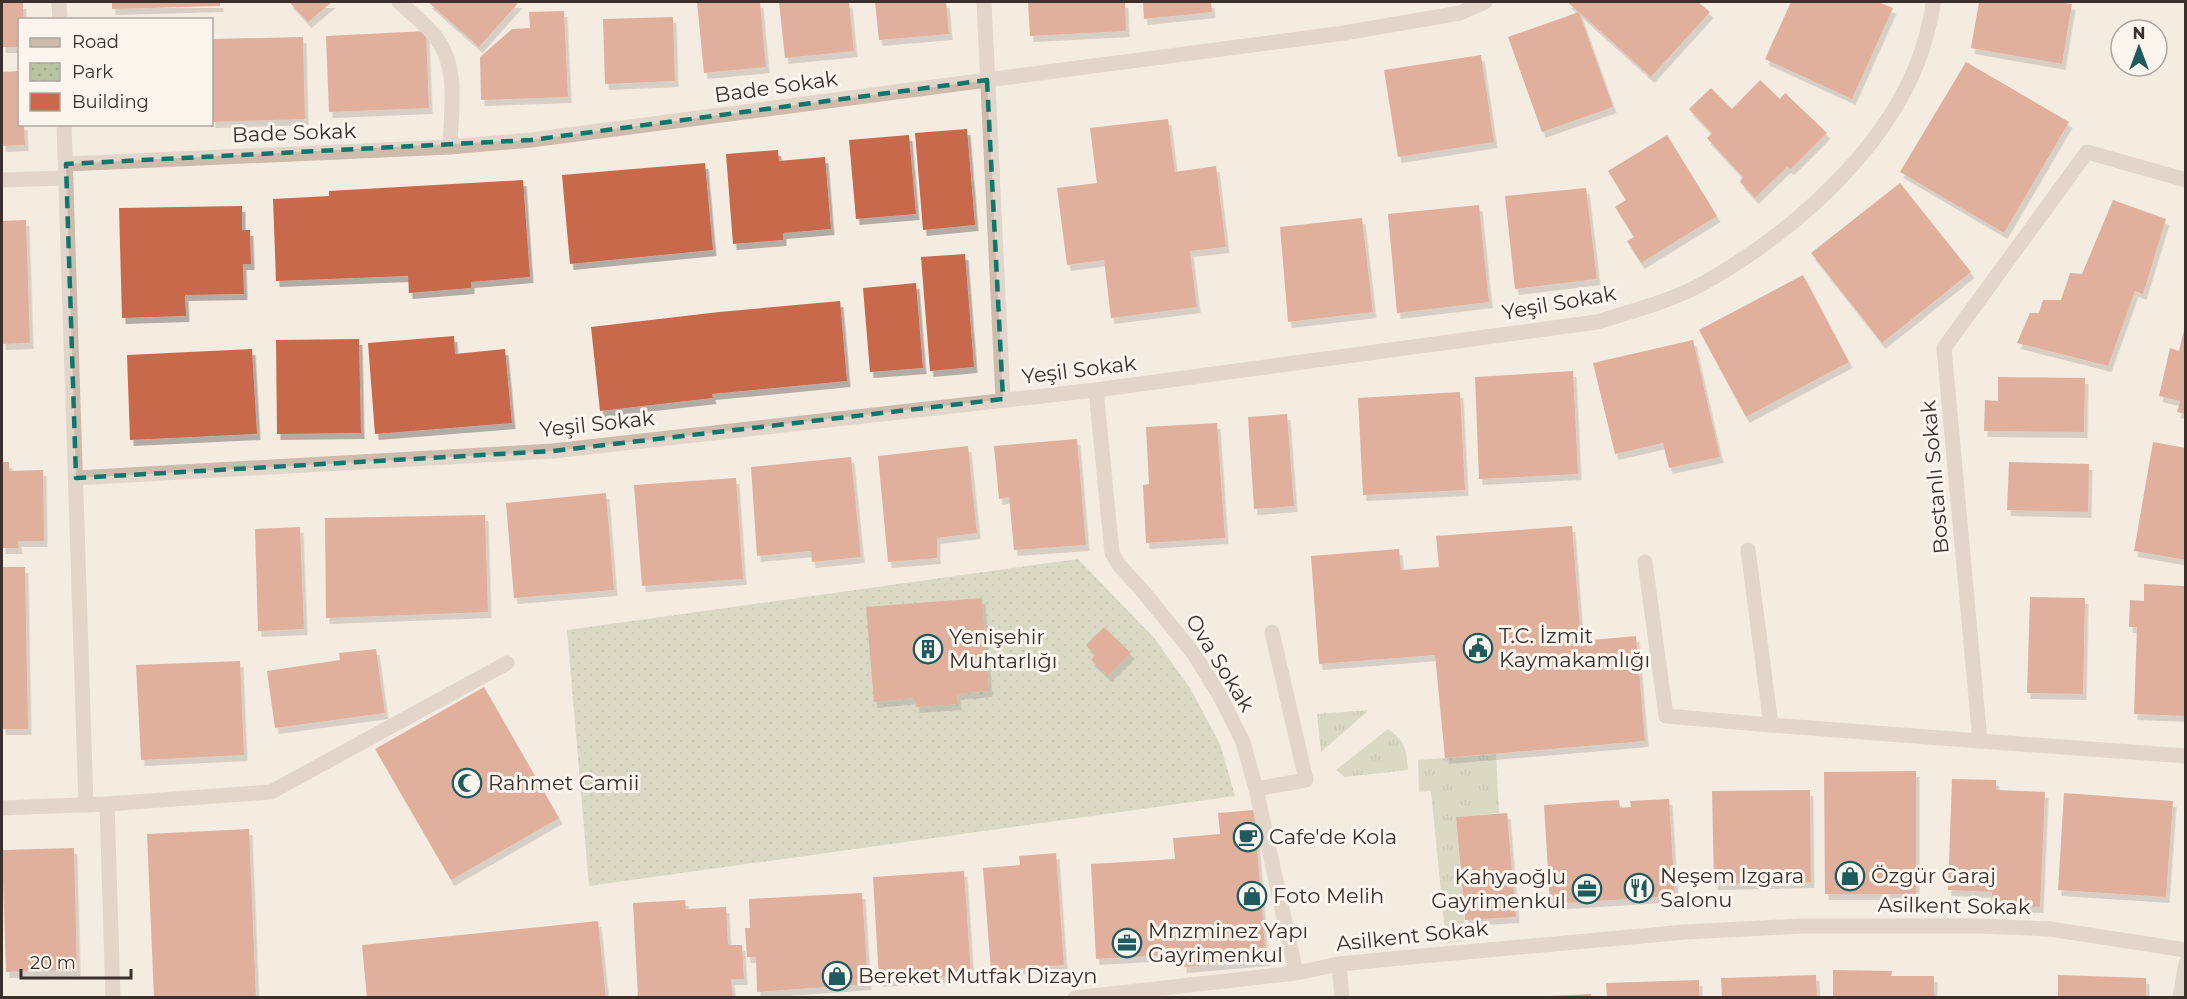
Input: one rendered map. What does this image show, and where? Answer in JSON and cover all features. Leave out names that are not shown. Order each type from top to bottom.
[{"type":"street","points":[[59,2],[60,18]]},
{"type":"street","points":[[399,2],[434,34],[445,51],[451,69],[450,147]]},
{"type":"street","points":[[984,2],[1003,399]]},
{"type":"street","name":"Bade Sokak","points":[[2,180],[66,171],[450,147],[632,128],[1344,33],[1460,13],[1485,2]]},
{"type":"street","name":"Yeşil Sokak","points":[[76,478],[553,451],[1096,390],[1597,322],[1653,305],[1702,284],[1761,248],[1815,202],[1863,154],[1899,103],[1917,66],[1933,2]]},
{"type":"street","points":[[64,126],[86,806]]},
{"type":"street","name":"Bostanlı Sokak","points":[[1980,741],[1944,348],[2087,152],[2186,180]]},
{"type":"street","name":"Ova Sokak","points":[[1096,390],[1112,553],[1119,565],[1194,654],[1215,688],[1243,742],[1256,789],[1296,973]]},
{"type":"street","points":[[1748,550],[1771,726]]},
{"type":"street","points":[[1645,562],[1666,716],[1771,726],[2186,756]]},
{"type":"street","points":[[1256,789],[1306,780],[1272,632]]},
{"type":"street","points":[[2,808],[86,806],[271,792],[507,663]]},
{"type":"street","points":[[107,804],[112,998]]},
{"type":"street","name":"Asilkent Sokak","points":[[1075,998],[1296,973],[1339,964],[1662,934],[1802,926],[1954,926],[2050,929],[2186,950]]},
{"type":"street","points":[[2180,998],[2186,963]]},
{"type":"street","points":[[1339,964],[1342,998]]},
{"type":"highlighted area","points":[[987,80],[1003,399],[553,451],[76,478],[66,164],[531,140]]},
{"type":"green space","points":[[1078,559],[1154,638],[1190,688],[1220,744],[1235,796],[589,886],[567,630]]},
{"type":"green space","points":[[1369,710],[1321,752],[1317,714]]},
{"type":"green space","points":[[1388,729],[1404,746],[1408,770],[1345,777],[1336,770]]},
{"type":"green space","points":[[1496,754],[1499,813],[1456,817],[1466,941],[1446,943],[1431,791],[1419,792],[1418,760]]},
{"type":"building","points":[[112,2],[220,2],[220,6],[112,9]]},
{"type":"building","points":[[289,2],[332,2],[308,22]]},
{"type":"building","points":[[428,2],[519,2],[479,47]]},
{"type":"building","points":[[697,2],[760,2],[766,67],[704,73]]},
{"type":"building","points":[[779,2],[849,2],[854,51],[785,58]]},
{"type":"building","points":[[875,2],[946,2],[949,34],[879,40]]},
{"type":"building","points":[[1028,2],[1125,2],[1126,31],[1030,36]]},
{"type":"building","points":[[1143,2],[1211,2],[1212,12],[1144,19]]},
{"type":"building","points":[[1567,2],[1698,2],[1710,12],[1651,77]]},
{"type":"building","points":[[1791,2],[1878,2],[1893,8],[1852,99],[1765,59]]},
{"type":"building","points":[[1979,2],[2072,4],[2062,64],[1971,48]]},
{"type":"building","points":[[2,3],[23,3],[23,18],[18,18],[18,47],[2,47]]},
{"type":"building","points":[[564,11],[568,97],[481,100],[480,57],[512,29],[530,28],[529,12]]},
{"type":"building","points":[[1579,12],[1613,107],[1542,132],[1508,37]]},
{"type":"building","points":[[673,17],[675,81],[605,84],[603,19]]},
{"type":"building","points":[[426,31],[429,108],[329,112],[326,36]]},
{"type":"building","points":[[303,37],[305,119],[213,122],[213,39]]},
{"type":"building","points":[[1481,55],[1494,142],[1398,157],[1384,70]]},
{"type":"building","points":[[1966,62],[2069,122],[2004,233],[1900,172]]},
{"type":"building","points":[[18,71],[18,126],[24,126],[25,145],[2,146],[2,72]]},
{"type":"building","points":[[1760,80],[1780,99],[1785,93],[1827,133],[1791,169],[1787,167],[1755,198],[1740,182],[1743,177],[1707,138],[1712,133],[1689,109],[1711,88],[1732,109]]},
{"type":"building","points":[[1168,119],[1175,172],[1216,166],[1226,247],[1190,251],[1197,307],[1111,318],[1104,260],[1067,265],[1057,188],[1097,183],[1090,128]]},
{"type":"building","points":[[967,129],[975,225],[923,230],[915,133]]},
{"type":"building","points":[[909,135],[916,214],[856,219],[849,140]]},
{"type":"building","points":[[1667,135],[1717,216],[1641,263],[1627,241],[1634,237],[1615,207],[1626,200],[1608,171]]},
{"type":"building","points":[[778,150],[779,161],[825,157],[831,229],[783,233],[783,240],[733,244],[726,154]]},
{"type":"building","points":[[705,163],[713,250],[570,264],[562,175]]},
{"type":"building","points":[[523,180],[530,277],[471,282],[471,288],[409,293],[408,276],[276,281],[273,199],[329,196],[329,191]]},
{"type":"building","points":[[1900,183],[1971,272],[1882,343],[1811,253]]},
{"type":"building","points":[[1586,188],[1597,279],[1515,289],[1505,196]]},
{"type":"building","points":[[2113,200],[2166,219],[2143,294],[2135,291],[2108,366],[2017,343],[2030,313],[2039,313],[2043,300],[2061,300],[2070,273],[2082,274]]},
{"type":"building","points":[[1479,205],[1489,302],[1397,313],[1388,214]]},
{"type":"building","points":[[242,206],[242,230],[250,230],[251,264],[243,264],[244,294],[185,295],[186,316],[122,318],[119,208]]},
{"type":"building","points":[[1362,218],[1373,312],[1288,322],[1280,227]]},
{"type":"building","points":[[26,220],[30,343],[2,344],[2,221]]},
{"type":"building","points":[[965,254],[974,367],[930,371],[921,257]]},
{"type":"building","points":[[1803,275],[1849,362],[1746,417],[1699,330]]},
{"type":"building","points":[[916,283],[923,368],[870,372],[863,288]]},
{"type":"building","points":[[840,301],[847,381],[712,394],[713,398],[600,411],[591,327]]},
{"type":"building","points":[[2185,326],[2186,414],[2177,412],[2180,401],[2159,396],[2170,348],[2179,351]]},
{"type":"building","points":[[454,336],[455,354],[505,349],[512,423],[375,434],[368,343]]},
{"type":"building","points":[[359,339],[361,433],[277,434],[276,340]]},
{"type":"building","points":[[1693,340],[1720,457],[1669,468],[1663,443],[1615,454],[1593,363]]},
{"type":"building","points":[[252,349],[257,434],[130,440],[127,355]]},
{"type":"building","points":[[1573,371],[1578,474],[1479,479],[1475,377]]},
{"type":"building","points":[[1998,377],[2085,378],[2084,432],[1984,431],[1985,400],[1998,401]]},
{"type":"building","points":[[1460,392],[1465,490],[1363,495],[1358,398]]},
{"type":"building","points":[[1287,414],[1294,506],[1254,509],[1248,417]]},
{"type":"building","points":[[1217,423],[1225,538],[1146,543],[1143,485],[1149,484],[1146,427]]},
{"type":"building","points":[[1077,439],[1086,545],[1014,550],[1009,497],[999,499],[994,446]]},
{"type":"building","points":[[2153,442],[2186,448],[2186,560],[2134,551]]},
{"type":"building","points":[[968,446],[977,533],[937,538],[937,558],[888,562],[878,456]]},
{"type":"building","points":[[851,457],[861,557],[812,562],[811,551],[757,556],[751,467]]},
{"type":"building","points":[[2,462],[9,462],[9,471],[43,470],[44,541],[18,541],[19,548],[2,548]]},
{"type":"building","points":[[2009,462],[2089,464],[2088,512],[2007,510]]},
{"type":"building","points":[[736,478],[743,579],[642,586],[634,485]]},
{"type":"building","points":[[606,493],[614,590],[514,598],[506,503]]},
{"type":"building","points":[[485,515],[488,612],[326,618],[325,518]]},
{"type":"building","name":"T.C. İzmit Kaymakamlığı","points":[[1572,526],[1581,641],[1636,636],[1645,741],[1445,758],[1435,655],[1319,664],[1311,556],[1399,549],[1401,570],[1439,567],[1436,536]]},
{"type":"building","points":[[300,527],[304,629],[258,631],[255,529]]},
{"type":"building","points":[[2,567],[25,567],[28,729],[2,729]]},
{"type":"building","points":[[2144,584],[2186,586],[2186,716],[2134,714],[2137,627],[2129,627],[2130,600],[2144,601]]},
{"type":"building","points":[[2030,597],[2085,598],[2083,694],[2027,693]]},
{"type":"building","name":"Yenişehir Muhtarlığı","points":[[982,598],[989,691],[957,694],[958,704],[916,707],[915,698],[874,702],[866,607]]},
{"type":"building","points":[[1104,627],[1131,653],[1108,676],[1091,660],[1095,655],[1086,645]]},
{"type":"building","points":[[376,649],[385,713],[275,728],[267,671],[340,660],[339,653]]},
{"type":"building","points":[[240,661],[244,755],[141,760],[136,665]]},
{"type":"building","name":"Rahmet Camii","points":[[484,687],[559,818],[451,880],[375,749]]},
{"type":"building","points":[[1916,771],[1916,894],[1825,894],[1824,772]]},
{"type":"building","points":[[1952,779],[1996,780],[1996,790],[2045,792],[2040,907],[1991,905],[1992,892],[1948,890]]},
{"type":"building","points":[[1810,790],[1811,882],[1714,884],[1712,791]]},
{"type":"building","points":[[2064,793],[2173,801],[2166,897],[2058,890]]},
{"type":"building","points":[[1669,799],[1675,896],[1550,904],[1544,805],[1619,800],[1620,808],[1631,807],[1630,801]]},
{"type":"building","points":[[1254,810],[1266,960],[1183,967],[1183,954],[1096,959],[1091,864],[1175,859],[1173,838],[1220,834],[1218,813]]},
{"type":"building","points":[[1507,813],[1516,917],[1465,920],[1456,817]]},
{"type":"building","points":[[249,829],[256,998],[154,998],[147,834]]},
{"type":"building","points":[[74,848],[77,970],[6,972],[2,850]]},
{"type":"building","points":[[1056,853],[1064,965],[991,971],[983,868],[1020,865],[1019,856]]},
{"type":"building","points":[[964,871],[971,975],[879,981],[873,877]]},
{"type":"building","points":[[862,893],[868,984],[757,992],[756,957],[747,957],[745,928],[750,928],[749,899]]},
{"type":"building","points":[[685,900],[686,909],[726,907],[728,945],[742,945],[744,979],[731,979],[733,998],[638,998],[633,903]]},
{"type":"building","points":[[598,921],[606,998],[367,998],[362,945]]},
{"type":"building","points":[[1833,970],[1892,971],[1891,976],[1934,976],[1934,998],[1833,998]]},
{"type":"building","points":[[1816,975],[1817,998],[1722,998],[1721,978]]},
{"type":"building","points":[[2058,975],[2146,978],[2146,998],[2058,998]]},
{"type":"building","points":[[1699,980],[1699,998],[1607,998],[1606,983]]},
{"type":"building","points":[[1591,994],[1591,998],[1549,998],[1549,996]]},
{"type":"place","name":"T.C. İzmit Kaymakamlığı","points":[[1478,648]]},
{"type":"place","name":"Yenişehir Muhtarlığı","points":[[928,649]]},
{"type":"place","name":"Rahmet Camii","points":[[467,783]]},
{"type":"place","name":"Cafe'de Kola","points":[[1248,837]]},
{"type":"place","name":"Özgür Garaj","points":[[1850,876]]},
{"type":"place","name":"Neşem Izgara Salonu","points":[[1639,888]]},
{"type":"place","name":"Kahyaoğlu Gayrimenkul","points":[[1587,889]]},
{"type":"place","name":"Foto Melih","points":[[1252,896]]},
{"type":"place","name":"Mnzminez Yapı Gayrimenkul","points":[[1127,943]]},
{"type":"place","name":"Bereket Mutfak Dizayn","points":[[837,976]]}]
